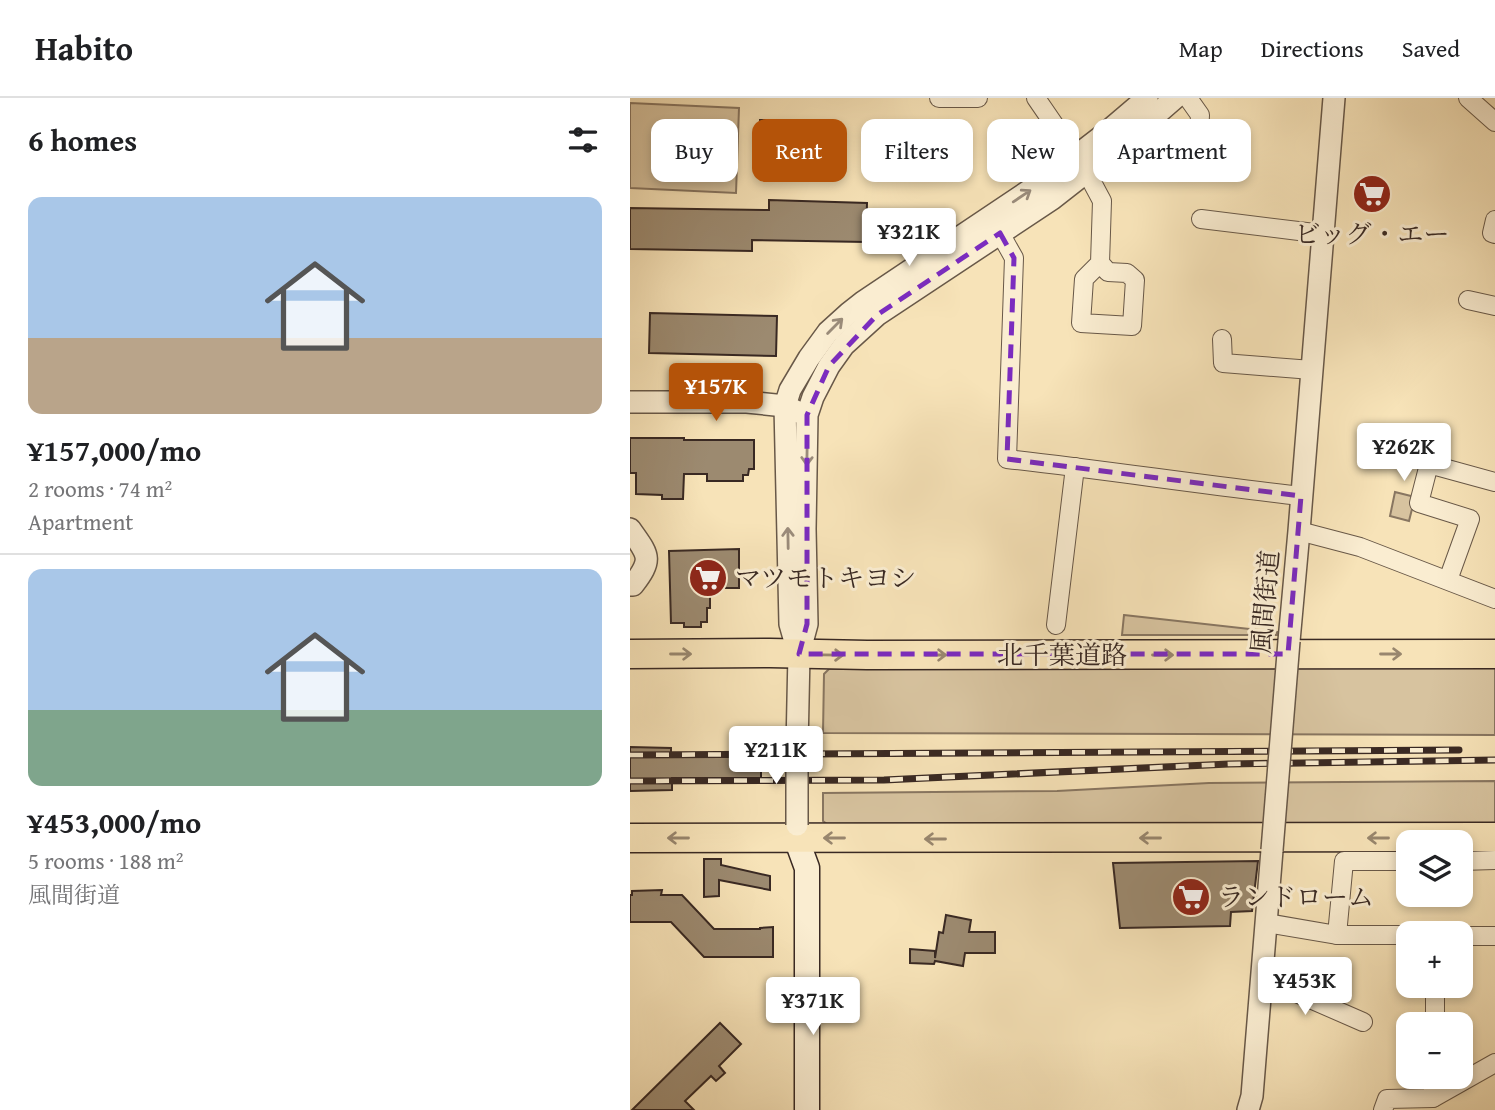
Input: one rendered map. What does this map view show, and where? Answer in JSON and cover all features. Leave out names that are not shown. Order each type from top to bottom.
[{"type":"highway","name":"北千葉道路","points":[[630,654],[798,661],[867,655],[1495,654]]},
{"type":"highway","points":[[630,838],[796,832],[1495,837]]},
{"type":"main road","points":[[790,1110],[790,868],[796,832]]},
{"type":"main road","points":[[796,832],[807,867],[807,1110]]},
{"type":"street","points":[[939,98],[978,98]]},
{"type":"street","points":[[1035,98],[1102,201],[1100,264]]},
{"type":"street","points":[[798,661],[807,624],[807,415],[829,366],[844,345],[877,315],[1052,199],[1106,133],[1147,98]]},
{"type":"street","points":[[796,832],[798,661],[790,624],[785,406],[790,390],[828,332],[863,302],[1045,180],[1130,137],[1175,98]]},
{"type":"street","points":[[1188,98],[1200,114],[1200,119]]},
{"type":"street","name":"風間街道","points":[[1248,1110],[1252,1096],[1267,923],[1334,98]]},
{"type":"street","points":[[1468,98],[1495,122]]},
{"type":"street","points":[[1201,219],[1323,233]]},
{"type":"street","points":[[1495,219],[1492,233],[1495,234]]},
{"type":"street","points":[[999,233],[1014,258],[1007,458],[1301,496]]},
{"type":"street","points":[[1468,300],[1495,306]]},
{"type":"street","points":[[1222,339],[1223,363],[1312,370]]},
{"type":"street","points":[[630,402],[747,402],[785,406],[807,415]]},
{"type":"street","points":[[1448,580],[1470,519],[1419,503],[1429,464],[1495,482]]},
{"type":"street","points":[[1056,625],[1075,467]]},
{"type":"street","points":[[630,529],[646,552],[645,569],[633,585],[630,585]]},
{"type":"street","points":[[1299,531],[1360,547],[1495,599]]},
{"type":"street","points":[[1473,860],[1495,860]]},
{"type":"street","points":[[1337,935],[1344,861],[1396,861]]},
{"type":"street","points":[[1267,923],[1337,935],[1396,936]]},
{"type":"street","points":[[1473,936],[1495,936]]},
{"type":"street","points":[[1262,978],[1363,1022]]},
{"type":"street","points":[[1383,1110],[1387,1099],[1433,1098],[1495,1063]]},
{"type":"street","points":[[1433,1089],[1433,1098]]},
{"type":"highlighted area","points":[[1000,233],[1014,258],[1007,459],[1301,496],[1288,654],[799,654],[807,624],[807,415],[829,366],[877,315]]},
{"type":"shaded area","points":[[630,103],[739,108],[738,136],[738,119],[651,119],[651,182],[736,182],[736,193],[630,188]]},
{"type":"shaded area","points":[[1395,492],[1415,497],[1409,521],[1390,516]]},
{"type":"shaded area","points":[[1124,615],[1277,632],[1277,635],[1122,635]]},
{"type":"shaded area","points":[[1495,667],[1495,735],[823,733],[824,674],[829,669]]},
{"type":"shaded area","points":[[1495,781],[1495,826],[832,828],[823,821],[823,793],[1057,791],[1209,783]]},
{"type":"building","points":[[769,200],[867,203],[866,242],[752,240],[752,251],[630,249],[630,208],[769,210]]},
{"type":"building","points":[[650,313],[777,316],[776,356],[649,353]]},
{"type":"building","points":[[630,438],[754,440],[754,469],[749,469],[748,475],[743,475],[743,481],[707,481],[707,474],[684,474],[683,499],[662,499],[662,495],[636,494],[636,473],[630,473]]},
{"type":"building","points":[[739,549],[739,588],[710,588],[707,622],[701,622],[701,627],[684,627],[684,623],[671,623],[669,551]]},
{"type":"building","points":[[630,747],[671,748],[671,757],[761,757],[761,778],[672,778],[672,790],[630,791]]},
{"type":"building","points":[[704,859],[721,859],[721,865],[770,876],[770,890],[719,880],[719,896],[704,897]]},
{"type":"building","points":[[1258,861],[1252,911],[1231,912],[1230,926],[1120,928],[1113,863]]},
{"type":"building","points":[[662,890],[661,895],[682,895],[714,929],[773,927],[773,957],[704,957],[671,922],[630,922],[632,891]]},
{"type":"building","points":[[946,915],[971,920],[969,932],[995,932],[995,953],[965,953],[963,966],[935,961],[934,964],[910,963],[910,949],[935,951],[935,958],[939,932],[943,933]]},
{"type":"building","points":[[720,1023],[741,1044],[719,1066],[725,1073],[716,1081],[711,1076],[685,1101],[694,1110],[632,1110]]},
{"type":"railway","points":[[630,755],[1459,750]]},
{"type":"railway","points":[[630,781],[884,780],[1229,764],[1495,760]]},
{"type":"place","name":"ビッグ・エー","points":[[1372,194]]},
{"type":"place","name":"マツモトキヨシ","points":[[708,578]]},
{"type":"place","name":"ランドローム","points":[[1191,897]]}]
